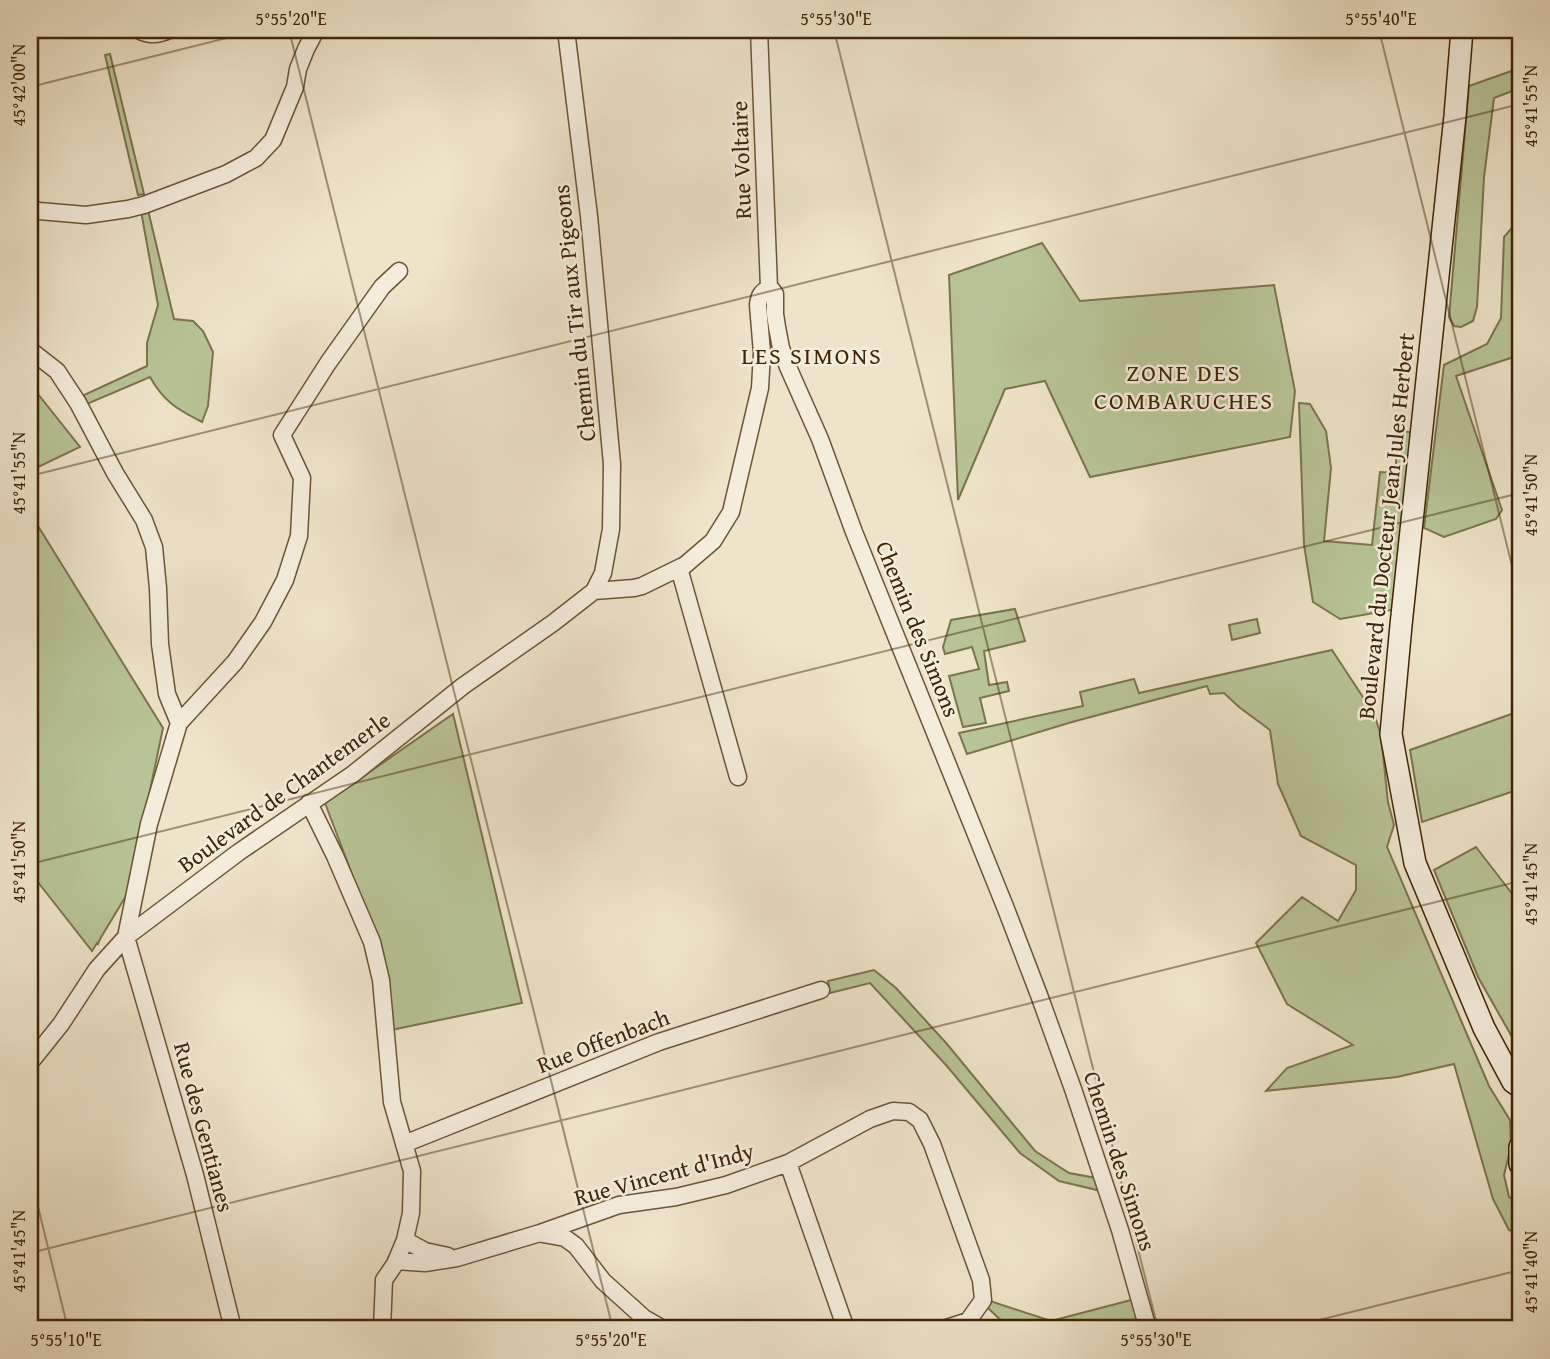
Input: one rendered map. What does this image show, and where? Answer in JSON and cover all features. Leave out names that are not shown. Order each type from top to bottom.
[{"type":"street","points":[[138,30],[153,35],[169,30]]},
{"type":"street","points":[[30,208],[86,215],[128,209],[226,174],[256,158],[273,140],[295,87],[298,69],[316,30]]},
{"type":"street","name":"Chemin du Tir aux Pigeons","points":[[566,30],[589,216],[612,464],[611,529],[603,573],[594,591]]},
{"type":"street","name":"Rue Voltaire","points":[[759,30],[769,288]]},
{"type":"street","name":"Boulevard du Docteur Jean Jules Herbert","points":[[1462,30],[1391,734],[1415,863],[1484,1028],[1517,1084],[1520,1103]]},
{"type":"street","points":[[126,937],[149,824],[179,723],[235,662],[263,622],[285,580],[299,536],[302,478],[282,435],[374,298],[399,271]]},
{"type":"street","points":[[594,591],[634,588],[685,565],[713,541],[731,512],[760,388],[762,353],[759,297],[769,288]]},
{"type":"street","name":"Chemin des Simons","points":[[769,288],[775,295],[777,327],[788,367],[820,439],[854,532],[1039,995],[1120,1230],[1148,1329]]},
{"type":"street","points":[[30,351],[57,371],[144,520],[154,547],[160,644],[167,694],[179,723]]},
{"type":"street","points":[[679,568],[738,777]]},
{"type":"street","points":[[603,573],[634,588]]},
{"type":"street","name":"Boulevard de Chantemerle","points":[[30,1060],[61,1024],[97,969],[126,937],[239,852],[353,774],[463,686],[594,591]]},
{"type":"street","points":[[309,803],[372,942],[381,980],[392,1102],[412,1171],[411,1213],[405,1240],[384,1280],[382,1329]]},
{"type":"street","name":"Rue des Gentianes","points":[[126,937],[195,1175],[233,1329]]},
{"type":"street","name":"Rue Offenbach","points":[[404,1144],[659,1042],[821,990]]},
{"type":"street","name":"Rue Vincent d'Indy","points":[[396,1261],[425,1263],[457,1258],[620,1205],[676,1197],[726,1185],[788,1163],[870,1119],[894,1111],[909,1112],[920,1120],[932,1144],[981,1280],[983,1300],[968,1321],[943,1329]]},
{"type":"street","points":[[1520,1147],[1520,1164]]},
{"type":"street","points":[[788,1163],[846,1329]]},
{"type":"street","points":[[587,1216],[578,1231],[576,1246],[603,1281],[643,1318],[663,1329]]},
{"type":"street","name":"Rue Vincent d'Indy","points":[[540,1233],[565,1238],[576,1246]]},
{"type":"street","points":[[405,1240],[425,1251],[457,1258]]},
{"type":"green space","points":[[110,54],[144,194],[138,195],[105,55]]},
{"type":"green space","points":[[1520,68],[1520,88],[1494,98],[1484,177],[1477,307],[1473,321],[1461,327],[1454,326],[1449,317],[1469,86]]},
{"type":"green space","points":[[148,210],[174,319],[193,321],[203,331],[213,352],[208,406],[202,422],[172,404],[150,377],[87,404],[84,395],[147,366],[147,343],[158,305],[141,211]]},
{"type":"green space","points":[[1511,229],[1520,230],[1520,236],[1513,237],[1520,355],[1456,376],[1502,510],[1496,519],[1444,537],[1424,528],[1444,365],[1487,344],[1501,318],[1504,237]]},
{"type":"green space","points":[[1042,243],[1080,301],[1274,285],[1295,391],[1290,437],[1090,477],[1045,381],[1005,389],[958,500],[949,275]]},
{"type":"green space","points":[[30,384],[80,447],[30,471]]},
{"type":"green space","points":[[1299,403],[1310,404],[1326,431],[1331,468],[1324,541],[1372,545],[1380,472],[1396,473],[1396,429],[1417,434],[1403,608],[1340,619],[1313,602],[1304,545]]},
{"type":"green space","points":[[30,513],[163,728],[129,891],[92,951],[30,872]]},
{"type":"green space","points":[[1015,609],[1025,641],[984,651],[989,685],[1007,682],[1009,691],[980,698],[986,723],[963,727],[949,676],[979,669],[972,647],[945,654],[943,647],[951,620]]},
{"type":"green space","points":[[1257,619],[1260,633],[1232,640],[1229,625]]},
{"type":"green space","points":[[1332,650],[1374,714],[1381,735],[1388,802],[1394,825],[1387,847],[1489,1086],[1510,1120],[1511,1146],[1504,1175],[1509,1197],[1520,1202],[1520,1232],[1509,1230],[1493,1199],[1454,1064],[1397,1077],[1266,1091],[1287,1068],[1353,1045],[1287,1004],[1256,943],[1302,897],[1338,921],[1356,890],[1356,865],[1301,836],[1278,784],[1270,730],[1224,693],[1210,694],[1207,686],[1072,722],[967,754],[959,733],[1083,706],[1080,692],[1134,679],[1139,693]]},
{"type":"green space","points":[[1520,711],[1520,789],[1422,822],[1410,750]]},
{"type":"green space","points":[[453,714],[522,1003],[391,1030],[377,940],[325,803]]},
{"type":"green space","points":[[1476,847],[1520,904],[1520,1051],[1478,977],[1434,870]]},
{"type":"green space","points":[[874,970],[896,988],[947,1044],[1035,1151],[1069,1173],[1096,1178],[1101,1191],[1059,1181],[1020,1153],[946,1065],[870,983],[830,993],[828,981]]},
{"type":"green space","points":[[1135,1299],[1140,1318],[1101,1329],[1010,1329],[987,1307],[990,1301],[1051,1321]]},
{"type":"district","name":"LES SIMONS","points":[[812,356]]},
{"type":"district","name":"ZONE DES COMBARUCHES","points":[[1184,387]]}]
